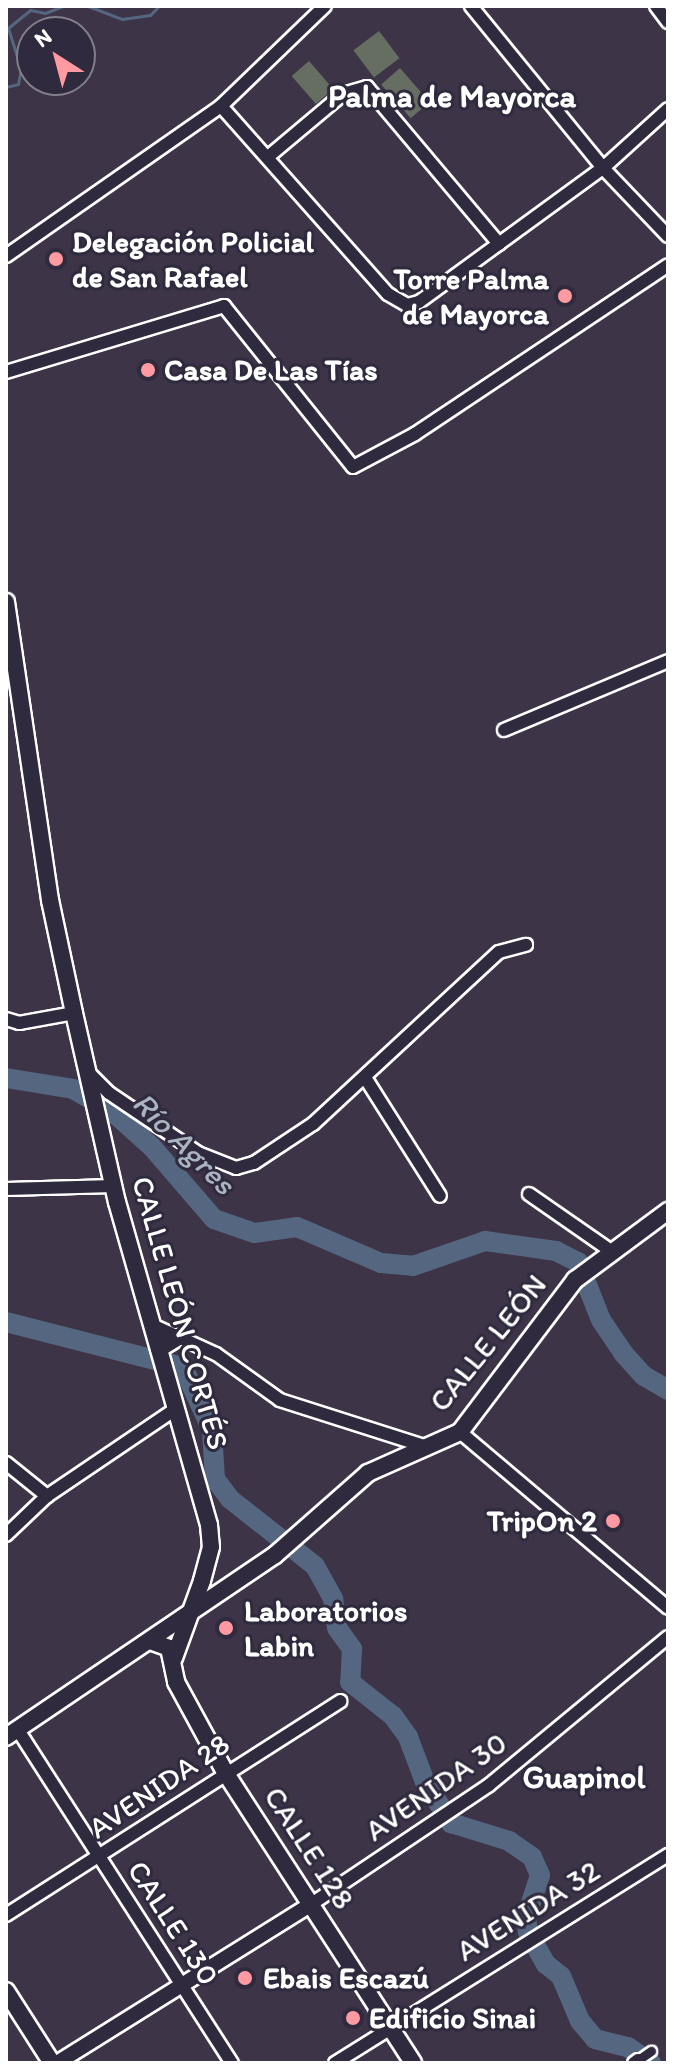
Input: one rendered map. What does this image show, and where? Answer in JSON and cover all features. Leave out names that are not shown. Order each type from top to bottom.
[{"type":"main road","name":"CALLE LEÓN CORTÉS","points":[[6,602],[50,900],[74,1013],[114,1186],[209,1525],[211,1547],[193,1614],[174,1658]]},
{"type":"main road","name":"CALLE LEÓN","points":[[12,1734],[193,1614],[275,1555],[368,1473],[460,1432],[575,1280],[668,1211]]},
{"type":"main road","points":[[160,1351],[178,1337]]},
{"type":"main road","points":[[202,1581],[218,1596]]},
{"type":"main road","points":[[150,1641],[165,1645],[174,1658]]},
{"type":"main road","name":"CALLE 128","points":[[174,1658],[176,1682],[225,1772],[313,1903],[413,2063]]},
{"type":"main road","points":[[6,1991],[54,2063]]},
{"type":"street","points":[[6,256],[221,106],[325,6]]},
{"type":"street","points":[[471,6],[603,168],[668,236]]},
{"type":"street","points":[[656,6],[668,22]]},
{"type":"street","points":[[269,156],[358,86],[380,98],[499,244]]},
{"type":"street","points":[[221,106],[396,301],[419,302],[603,168],[668,109]]},
{"type":"street","points":[[6,372],[224,306],[353,467],[415,434],[668,265]]},
{"type":"street","points":[[504,730],[668,661]]},
{"type":"street","points":[[89,1079],[198,1153],[236,1168],[254,1163],[313,1124],[366,1079],[499,952],[526,945]]},
{"type":"street","points":[[6,1019],[19,1023],[74,1013]]},
{"type":"street","points":[[366,1079],[440,1196]]},
{"type":"street","points":[[6,1189],[114,1186]]},
{"type":"street","points":[[529,1194],[611,1251]]},
{"type":"street","points":[[152,1325],[216,1354],[280,1400],[424,1446]]},
{"type":"street","points":[[6,1535],[47,1496],[177,1408]]},
{"type":"street","points":[[460,1432],[668,1607]]},
{"type":"street","points":[[6,1463],[47,1496]]},
{"type":"street","name":"AVENIDA 30","points":[[54,2063],[313,1903],[458,1806],[559,1732],[668,1637]]},
{"type":"street","name":"AVENIDA 28","points":[[6,1915],[340,1701]]},
{"type":"street","name":"CALLE 130","points":[[12,1734],[99,1857],[232,2063]]},
{"type":"street","name":"AVENIDA 32","points":[[335,2063],[668,1855]]},
{"type":"street","points":[[636,2061],[651,2051]]},
{"type":"green space","points":[[379,31],[399,58],[374,77],[353,50]]},
{"type":"green space","points":[[309,61],[333,89],[316,104],[292,76]]},
{"type":"green space","points":[[400,68],[430,102],[411,118],[381,84]]},
{"type":"waterway","points":[[6,87],[18,84],[21,69],[8,28],[30,10],[45,13],[63,6]]},
{"type":"waterway","points":[[88,6],[122,19],[150,15],[159,6]]},
{"type":"waterway","name":"Río Agres","points":[[6,1078],[73,1089],[113,1112],[152,1147],[214,1219],[254,1233],[297,1227],[381,1263],[413,1266],[485,1241],[556,1251],[578,1262],[601,1320],[623,1353],[644,1376],[668,1390]]},
{"type":"waterway","points":[[6,1322],[183,1367],[212,1430],[215,1479],[230,1499],[315,1566],[333,1599],[337,1628],[352,1649],[350,1682],[393,1716],[408,1737],[425,1782],[451,1823],[509,1841],[532,1857],[540,1875],[526,1918],[528,1932],[546,1964],[561,1976],[580,2021],[595,2039],[628,2047],[651,2063]]},
{"type":"place","name":"Delegación Policial de San Rafael","points":[[56,259]]},
{"type":"place","name":"Torre Palma de Mayorca","points":[[565,296]]},
{"type":"place","name":"Casa De Las Tías","points":[[148,370]]},
{"type":"place","name":"TripOn 2","points":[[613,1521]]},
{"type":"place","name":"Laboratorios Labin","points":[[226,1628]]},
{"type":"place","name":"Ebais Escazú","points":[[245,1978]]},
{"type":"place","name":"Edificio Sinai","points":[[353,2018]]},
{"type":"district","name":"Palma de Mayorca","points":[[452,96]]},
{"type":"district","name":"Guapinol","points":[[584,1777]]}]
